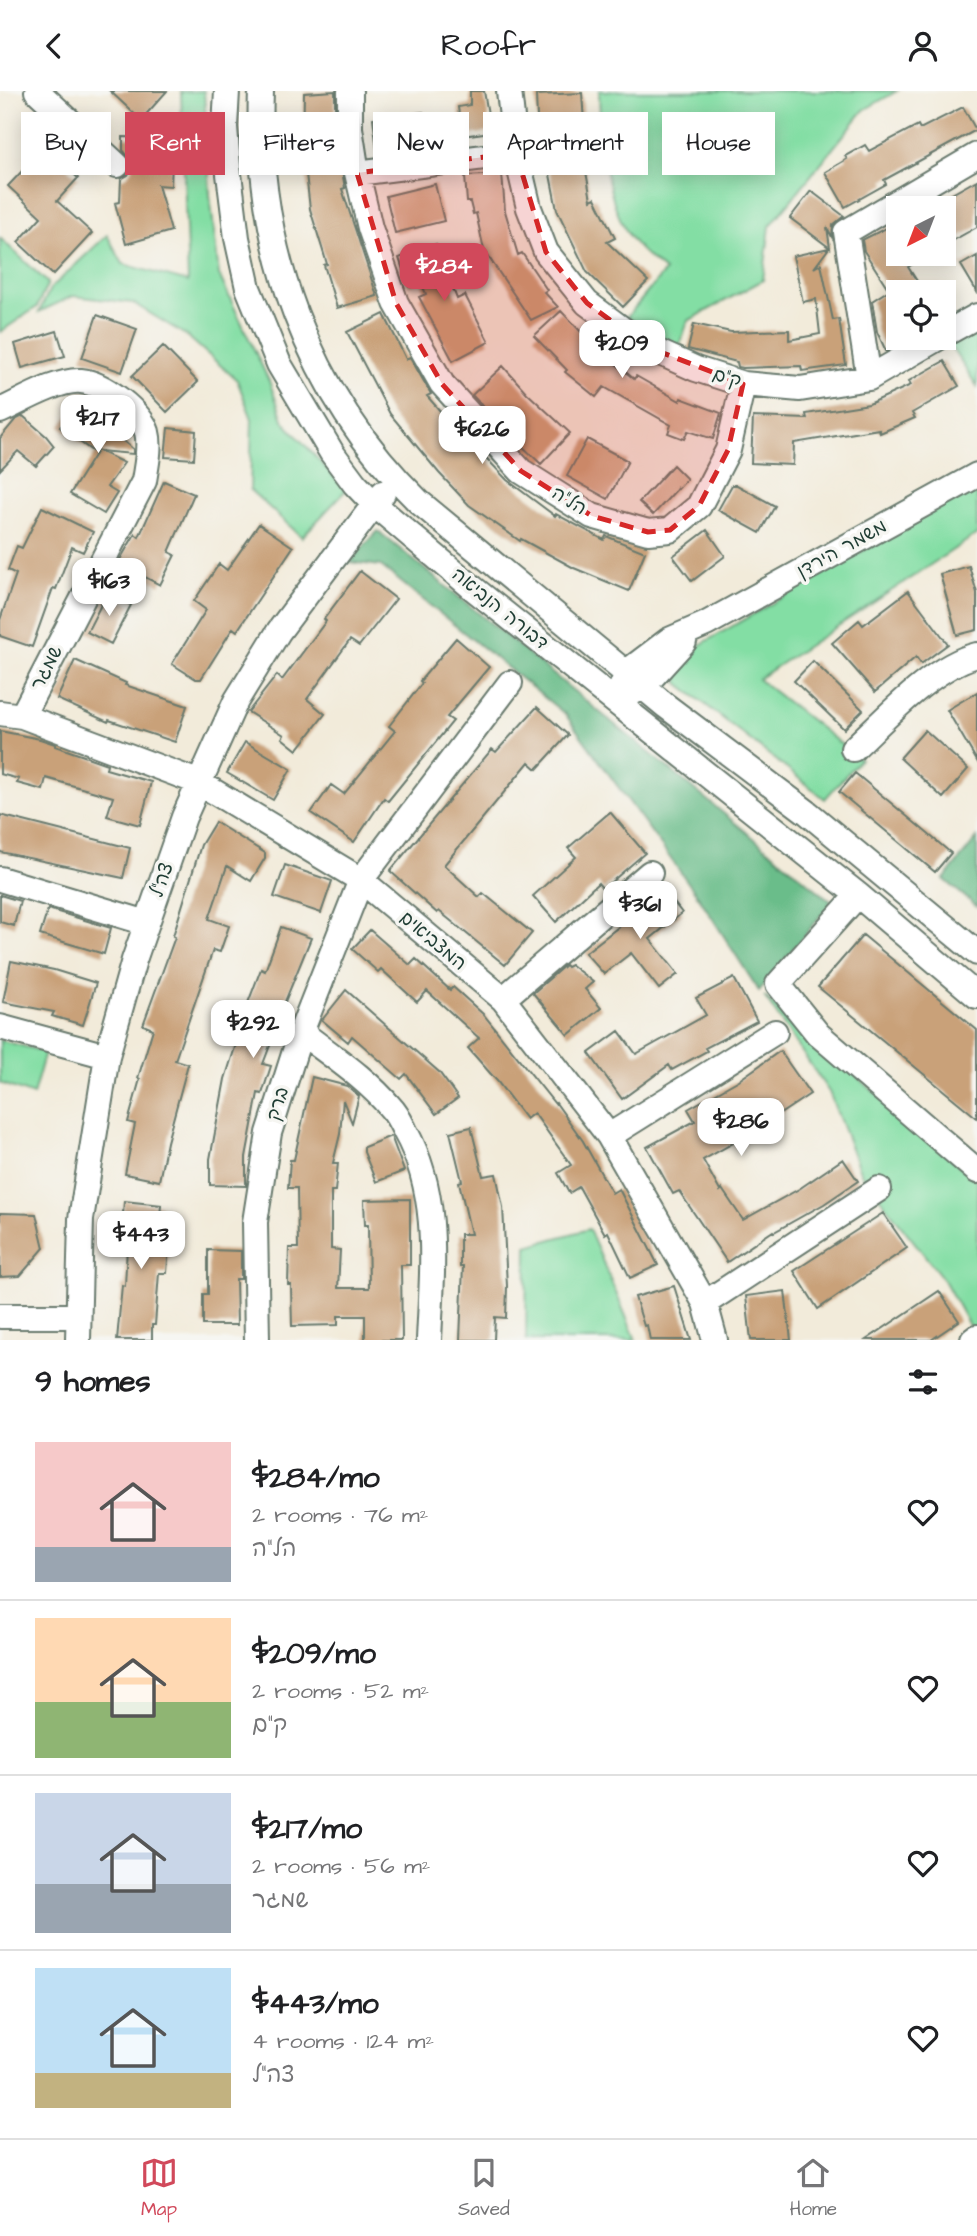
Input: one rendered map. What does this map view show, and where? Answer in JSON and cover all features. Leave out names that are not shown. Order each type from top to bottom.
[{"type":"street","points":[[37,91],[117,165]]},
{"type":"street","name":"דבורה הנביאה","points":[[227,91],[225,127],[228,166],[237,238],[248,288],[278,364],[331,453],[371,500],[474,589],[858,895],[977,996]]},
{"type":"street","name":"דבורה הנביאה","points":[[261,91],[267,206],[278,264],[291,306],[323,375],[342,407],[391,473],[419,502],[635,680],[808,813],[977,953]]},
{"type":"street","name":"הל\"ה","points":[[350,112],[351,91]]},
{"type":"street","name":"ק\"ם","points":[[509,91],[511,112]]},
{"type":"street","points":[[869,378],[846,232],[977,155]]},
{"type":"street","points":[[359,173],[483,157]]},
{"type":"street","name":"הל\"ה","points":[[357,175],[370,228],[396,303],[442,384],[521,471],[592,516],[648,532],[670,530],[699,506],[728,450],[743,384]]},
{"type":"street","name":"ק\"ם","points":[[521,175],[529,208],[546,252],[587,303],[645,346],[696,369],[743,384],[800,389],[869,378],[917,350]]},
{"type":"street","points":[[956,328],[977,316]]},
{"type":"street","name":"שמגר","points":[[0,411],[51,386],[80,380],[111,391],[134,413],[147,433],[144,481],[11,715]]},
{"type":"street","name":"צה\"ל","points":[[70,1328],[101,1055],[120,958],[140,921],[224,693],[260,637],[371,500],[386,489],[391,473]]},
{"type":"street","name":"משמר הירדן","points":[[616,701],[635,680],[644,657],[663,644],[706,624],[977,475]]},
{"type":"street","points":[[853,749],[918,688],[963,658],[977,655]]},
{"type":"street","name":"ברק","points":[[257,1340],[255,1222],[269,1133],[301,1033],[361,880],[510,683]]},
{"type":"street","name":"המצביאים","points":[[11,715],[192,779],[361,880],[503,999],[609,1136],[705,1303],[715,1340]]},
{"type":"street","points":[[503,999],[650,873]]},
{"type":"street","points":[[0,879],[140,921]]},
{"type":"street","points":[[858,895],[778,984],[818,1034],[977,1171]]},
{"type":"street","points":[[0,1027],[101,1055]]},
{"type":"street","points":[[609,1136],[775,1032]]},
{"type":"street","points":[[301,1033],[366,1083],[393,1109],[415,1147],[429,1194],[433,1245],[429,1340]]},
{"type":"street","points":[[705,1303],[879,1189]]},
{"type":"street","points":[[0,1316],[70,1328]]},
{"type":"street","points":[[972,1340],[977,1337]]},
{"type":"highlighted area","points":[[516,153],[546,252],[587,303],[645,346],[743,384],[728,450],[699,506],[670,530],[648,532],[592,516],[521,471],[442,384],[396,303],[357,173]]},
{"type":"green space","points":[[204,91],[205,112],[182,112],[181,92]]},
{"type":"green space","points":[[599,91],[897,91],[864,110],[770,226],[763,280],[688,321],[678,350],[627,317],[665,271],[637,246],[626,231],[606,175],[648,175],[648,112],[600,112]]},
{"type":"green space","points":[[184,175],[209,175],[219,275],[269,381],[284,422],[346,490],[302,537],[250,490],[252,419],[237,380],[187,336],[133,303],[73,296],[39,312],[50,289],[107,235],[123,264],[188,282]]},
{"type":"green space","points":[[0,238],[48,283],[37,307],[0,332]]},
{"type":"green space","points":[[977,327],[977,386],[953,350],[956,350],[956,339]]},
{"type":"green space","points":[[977,485],[977,534],[758,679],[860,759],[825,799],[678,683],[679,657]]},
{"type":"green space","points":[[378,531],[832,902],[759,991],[700,899],[565,714],[381,566],[349,562]]},
{"type":"green space","points":[[977,838],[977,907],[944,879]]},
{"type":"green space","points":[[764,996],[977,1181],[977,1340],[944,1280],[861,1174],[829,1092]]},
{"type":"green space","points":[[0,1040],[45,1052],[33,1095],[0,1083]]},
{"type":"green space","points":[[589,1229],[636,1340],[526,1340],[527,1246]]},
{"type":"building","points":[[110,91],[167,91],[148,112],[132,112]]},
{"type":"building","points":[[335,91],[335,112],[304,112],[304,93]]},
{"type":"building","points":[[470,91],[484,91],[488,112],[483,112],[483,133],[469,135],[469,112],[459,112],[458,107],[470,105]]},
{"type":"building","points":[[582,93],[583,112],[537,112],[536,95]]},
{"type":"building","points":[[963,107],[976,130],[884,180],[886,184],[845,207],[825,172],[865,145],[869,151],[918,125],[920,129]]},
{"type":"building","points":[[21,172],[21,175],[75,175],[78,178],[57,201],[92,233],[53,275],[18,242],[41,217],[8,186]]},
{"type":"building","points":[[128,175],[171,175],[171,186],[158,185],[171,231],[126,244],[115,203],[120,202],[121,179]]},
{"type":"building","points":[[306,175],[343,175],[345,188],[342,189],[377,296],[337,308],[310,209]]},
{"type":"building","points":[[502,175],[505,211],[518,255],[522,253],[547,290],[544,292],[558,307],[531,320],[484,250],[476,213],[473,214],[470,202],[467,202],[465,176]]},
{"type":"building","points":[[550,175],[587,175],[591,200],[595,198],[615,238],[607,242],[648,281],[623,307],[587,272],[557,210]]},
{"type":"building","points":[[977,180],[977,227],[956,239],[956,196],[948,196]]},
{"type":"building","points":[[435,184],[444,221],[395,233],[386,196]]},
{"type":"building","points":[[811,191],[844,216],[833,225],[832,237],[827,227],[830,248],[790,218]]},
{"type":"building","points":[[886,228],[886,266],[910,266],[916,280],[886,280],[886,285],[864,251],[862,240]]},
{"type":"building","points":[[436,244],[457,299],[465,295],[489,342],[453,361],[419,297],[426,294],[421,282],[409,286],[399,258]]},
{"type":"building","points":[[829,248],[814,268],[821,264],[833,320],[839,319],[846,365],[802,371],[801,366],[743,368],[738,367],[737,362],[688,349],[694,324],[731,332],[789,330],[789,340],[820,334],[816,299],[803,302],[793,256]]},
{"type":"building","points":[[977,256],[977,292],[961,265]]},
{"type":"building","points":[[886,292],[886,351],[877,332],[872,301]]},
{"type":"building","points":[[561,311],[582,335],[634,379],[636,376],[680,401],[681,398],[721,413],[713,439],[688,431],[684,439],[668,433],[671,425],[604,387],[596,397],[565,372],[567,370],[534,336]]},
{"type":"building","points":[[384,314],[406,359],[410,357],[431,394],[427,396],[469,444],[471,442],[507,480],[555,516],[556,514],[604,540],[606,536],[645,552],[629,591],[574,568],[521,539],[520,541],[469,505],[439,473],[390,414],[347,332]]},
{"type":"building","points":[[97,315],[137,329],[122,372],[82,358]]},
{"type":"building","points":[[57,331],[65,356],[22,368],[15,344]]},
{"type":"building","points":[[163,346],[198,382],[167,412],[132,376]]},
{"type":"building","points":[[944,361],[959,386],[912,413],[915,418],[880,433],[879,429],[794,443],[793,465],[751,463],[753,417],[807,419],[806,414],[869,404],[911,385],[909,381]]},
{"type":"building","points":[[503,366],[527,393],[570,433],[541,464],[472,395]]},
{"type":"building","points":[[96,404],[128,428],[122,440],[133,449],[133,454],[99,451],[124,463],[107,487],[117,493],[104,514],[70,494],[97,451],[92,451],[60,427],[74,409],[86,418]]},
{"type":"building","points":[[23,416],[54,446],[36,466],[18,451],[0,470],[0,438],[15,420]]},
{"type":"building","points":[[168,428],[196,431],[194,459],[165,457]]},
{"type":"building","points":[[587,439],[628,461],[608,499],[567,476]]},
{"type":"building","points":[[673,465],[687,479],[678,489],[676,487],[653,515],[639,502]]},
{"type":"building","points":[[164,481],[194,494],[169,552],[175,555],[160,585],[118,563],[135,534],[139,537]]},
{"type":"building","points":[[732,485],[737,485],[775,506],[760,533],[718,510]]},
{"type":"building","points":[[42,507],[93,532],[83,552],[72,547],[56,589],[53,588],[32,647],[0,636],[0,620],[16,574],[8,570],[17,546],[22,548]]},
{"type":"building","points":[[259,524],[293,547],[237,631],[233,628],[201,679],[196,679],[172,664],[206,610],[194,601],[219,564],[227,570]]},
{"type":"building","points":[[707,530],[725,556],[692,581],[673,556]]},
{"type":"building","points":[[969,566],[977,593],[977,630],[957,635],[940,574]]},
{"type":"building","points":[[360,571],[396,599],[359,646],[350,640],[307,699],[325,714],[297,750],[282,738],[284,735],[248,712],[277,675],[282,680]]},
{"type":"building","points":[[908,591],[948,644],[921,664],[916,657],[875,692],[832,643],[859,620],[863,625]]},
{"type":"building","points":[[107,593],[131,605],[111,644],[87,632]]},
{"type":"building","points":[[456,638],[489,667],[447,717],[453,721],[388,801],[384,798],[354,842],[311,813],[331,785],[344,794],[395,731],[389,726],[422,683],[420,681]]},
{"type":"building","points":[[75,660],[126,683],[125,685],[187,706],[175,742],[109,720],[108,722],[57,699]]},
{"type":"building","points":[[813,661],[863,710],[844,729],[794,681]]},
{"type":"building","points":[[977,692],[977,761],[947,710]]},
{"type":"building","points":[[537,707],[568,735],[537,769],[529,762],[444,865],[479,897],[483,893],[532,933],[505,965],[439,911],[437,913],[390,871],[492,749],[496,752]]},
{"type":"building","points":[[925,730],[968,769],[943,798],[900,758]]},
{"type":"building","points":[[0,731],[55,744],[107,764],[106,769],[151,782],[140,825],[107,816],[113,797],[46,778],[43,790],[17,783],[19,779],[0,774]]},
{"type":"building","points":[[245,742],[291,769],[273,800],[227,773]]},
{"type":"building","points":[[855,773],[951,853],[935,872],[839,792]]},
{"type":"building","points":[[610,812],[645,853],[603,889],[598,883],[556,922],[533,896],[576,857],[568,848]]},
{"type":"building","points":[[0,815],[130,848],[123,878],[0,852]]},
{"type":"building","points":[[215,822],[265,853],[265,858],[251,881],[227,866],[209,919],[229,926],[220,952],[213,950],[175,1060],[188,1064],[159,1181],[125,1174],[135,1124],[128,1122],[153,1029],[143,1025],[175,937],[173,936],[201,845]]},
{"type":"building","points":[[285,865],[332,881],[321,913],[274,897]]},
{"type":"building","points":[[665,891],[682,913],[650,939],[678,974],[659,989],[631,953],[604,974],[585,953]]},
{"type":"building","points":[[0,895],[20,901],[14,926],[0,922]]},
{"type":"building","points":[[48,909],[111,928],[104,954],[40,935]]},
{"type":"building","points":[[281,927],[311,938],[275,1026],[277,1027],[263,1064],[271,1066],[262,1094],[258,1093],[246,1157],[246,1186],[210,1185],[210,1159],[225,1079],[238,1038],[235,1037],[261,969],[265,971]]},
{"type":"building","points":[[370,930],[410,965],[416,959],[450,990],[453,987],[484,1015],[556,1103],[583,1141],[612,1193],[619,1189],[658,1265],[630,1278],[608,1232],[605,1234],[579,1187],[569,1193],[558,1173],[571,1165],[534,1113],[526,1119],[468,1048],[479,1038],[427,991],[417,1002],[381,969],[378,972],[352,949]]},
{"type":"building","points":[[863,935],[977,1030],[977,1118],[818,987]]},
{"type":"building","points":[[11,961],[96,983],[83,1025],[52,1016],[54,1012],[3,1002]]},
{"type":"building","points":[[565,965],[571,965],[593,982],[585,989],[601,1008],[568,1035],[533,993]]},
{"type":"building","points":[[734,978],[757,1021],[705,1048],[707,1051],[672,1070],[669,1065],[622,1099],[589,1053],[619,1031],[636,1054],[706,1015],[696,998]]},
{"type":"building","points":[[346,990],[439,1072],[458,1098],[436,1114],[406,1074],[401,1079],[352,1036],[348,1042],[322,1020]]},
{"type":"building","points":[[780,1051],[810,1094],[753,1132],[703,1160],[720,1191],[722,1189],[743,1220],[799,1189],[843,1159],[858,1181],[824,1204],[773,1231],[727,1262],[679,1191],[673,1194],[647,1147],[695,1121],[688,1109],[739,1080]]},
{"type":"building","points":[[312,1077],[347,1086],[359,1096],[352,1123],[343,1100],[340,1134],[333,1163],[338,1163],[335,1191],[331,1191],[331,1249],[340,1250],[338,1288],[369,1288],[368,1225],[365,1225],[364,1200],[410,1199],[410,1265],[401,1265],[402,1340],[365,1340],[365,1316],[338,1316],[338,1325],[292,1326],[291,1285],[288,1285],[289,1248],[298,1248],[297,1188],[288,1188],[290,1160],[294,1160]]},
{"type":"building","points":[[471,1127],[483,1176],[496,1174],[503,1207],[506,1318],[495,1317],[494,1340],[460,1340],[463,1266],[460,1266],[460,1234],[471,1234],[450,1132]]},
{"type":"building","points":[[391,1136],[404,1171],[376,1182],[364,1147]]},
{"type":"building","points":[[124,1201],[161,1205],[158,1243],[169,1244],[167,1273],[159,1273],[152,1340],[117,1340],[122,1285],[125,1286],[128,1227],[122,1227]]},
{"type":"building","points":[[0,1213],[36,1214],[44,1248],[20,1276],[0,1277]]},
{"type":"building","points":[[883,1213],[907,1248],[818,1309],[794,1271]]},
{"type":"building","points":[[208,1250],[241,1251],[241,1279],[236,1279],[237,1325],[203,1325],[203,1294],[208,1294]]},
{"type":"building","points":[[674,1286],[691,1340],[650,1340],[647,1325],[644,1326],[635,1297]]},
{"type":"building","points":[[785,1291],[791,1340],[751,1340],[746,1296]]},
{"type":"building","points":[[939,1291],[959,1321],[931,1340],[866,1340]]}]
